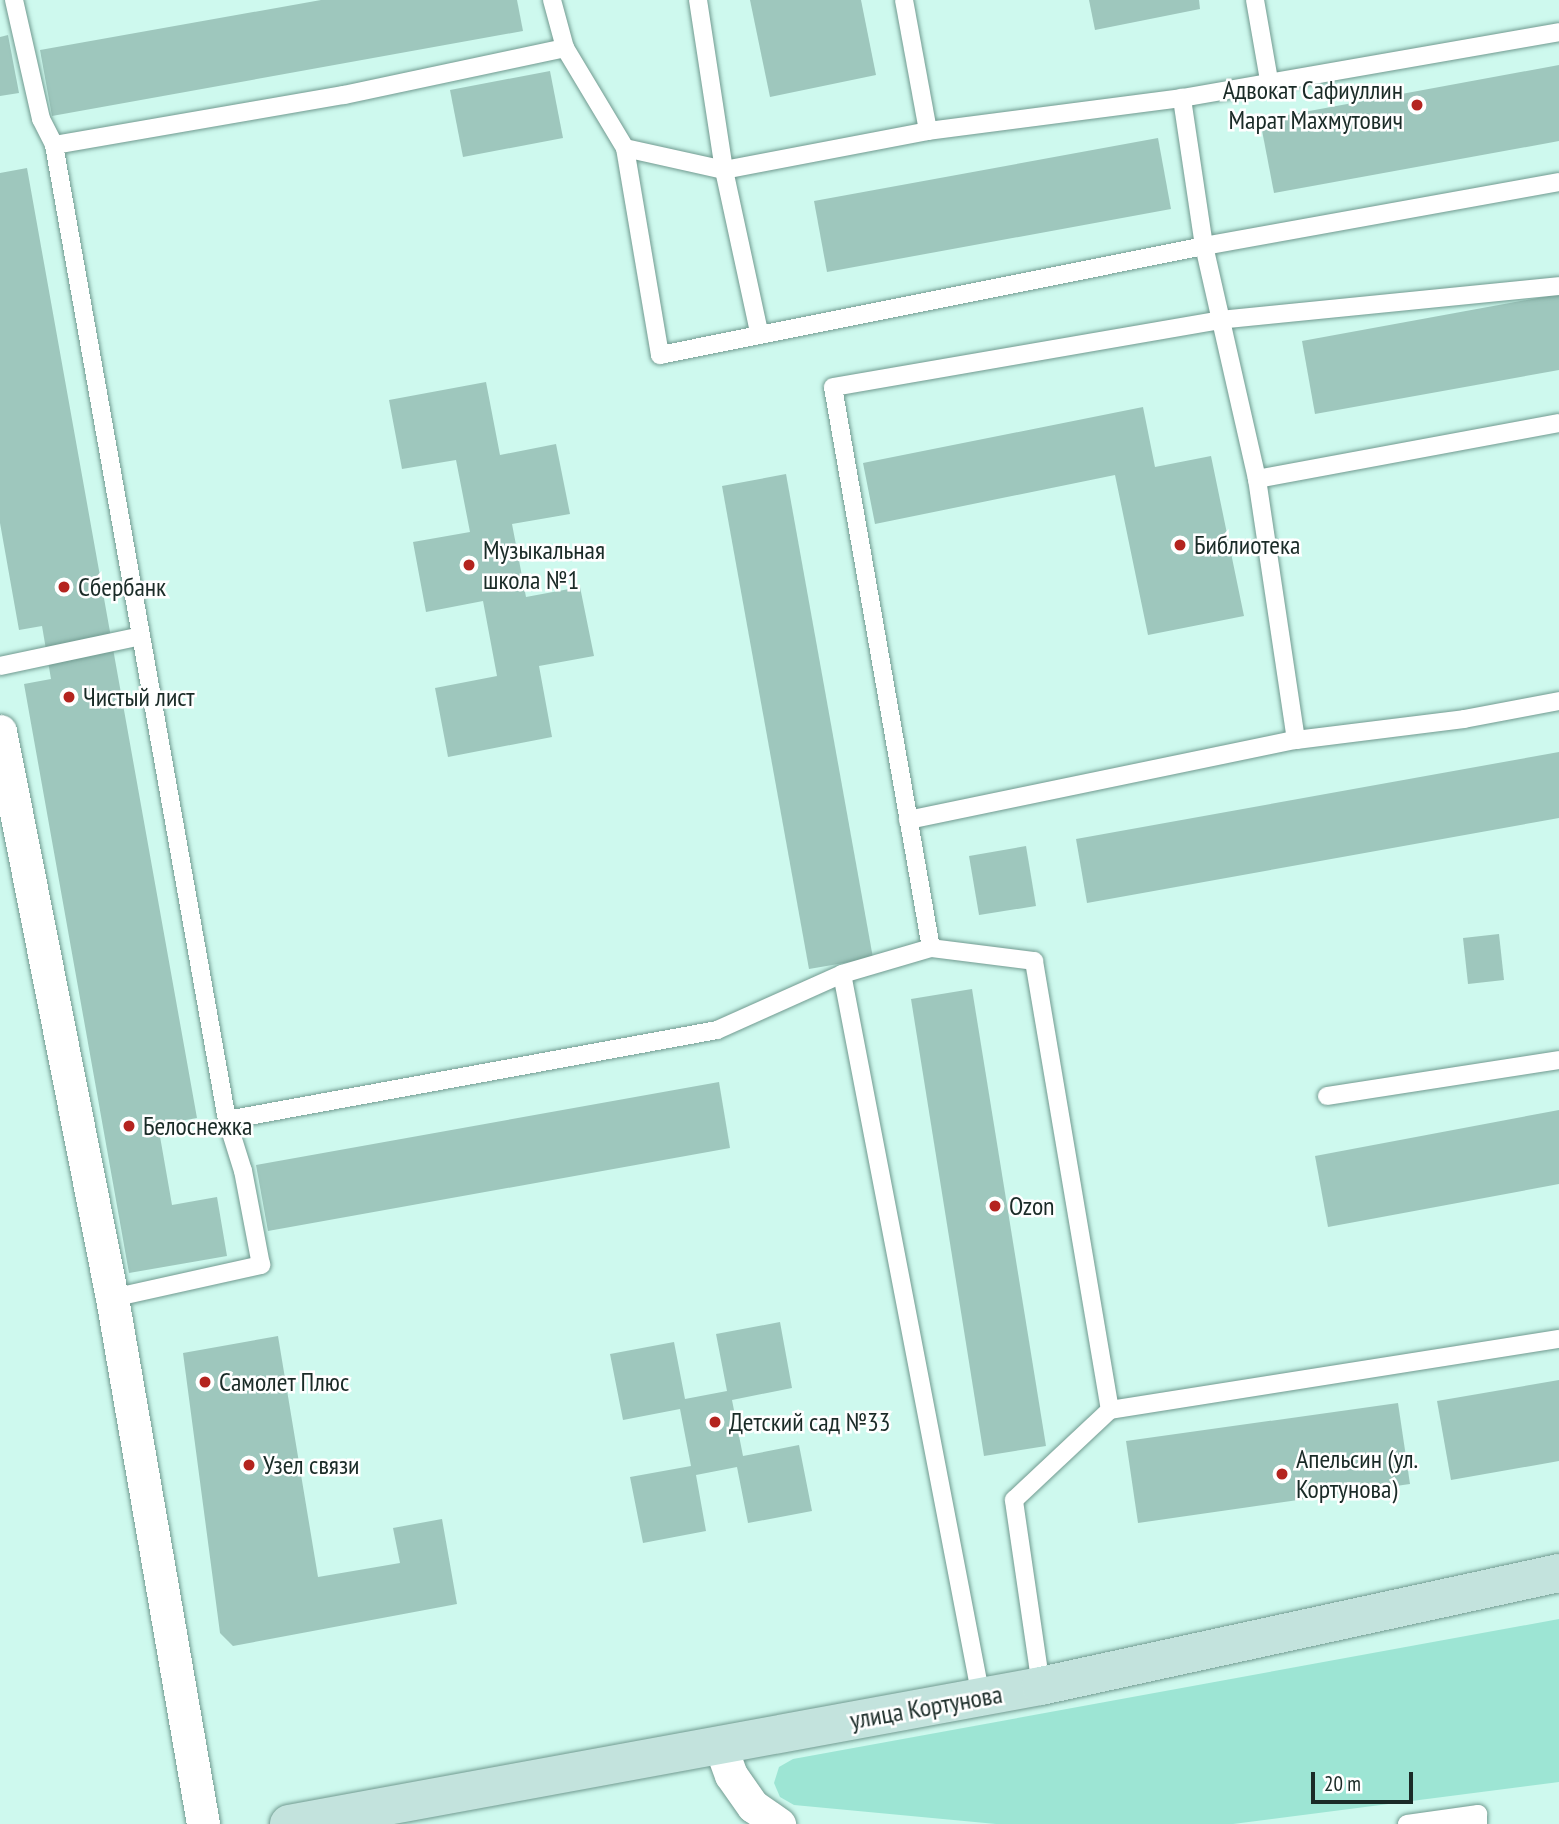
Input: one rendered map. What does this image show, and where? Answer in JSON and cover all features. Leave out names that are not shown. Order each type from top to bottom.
[{"type":"street","points":[[0,731],[112,1298],[203,1824]]},
{"type":"street","name":"улица Кортунова","points":[[289,1824],[1041,1686],[1559,1573]]},
{"type":"street","points":[[720,1745],[731,1775],[753,1806],[779,1824]]},
{"type":"lane","points":[[15,0],[41,119],[54,145],[227,1120],[243,1171],[261,1265],[112,1298]]},
{"type":"lane","points":[[552,0],[565,48],[625,148],[660,355],[759,332],[1204,246],[1559,182]]},
{"type":"lane","points":[[698,0],[724,170],[759,332]]},
{"type":"lane","points":[[904,0],[928,131]]},
{"type":"lane","points":[[1255,0],[1269,80]]},
{"type":"lane","points":[[625,148],[724,170],[928,131],[1182,99],[1269,80],[1559,32]]},
{"type":"lane","points":[[54,145],[344,95],[565,48]]},
{"type":"lane","points":[[1182,99],[1204,246],[1257,479],[1296,740]]},
{"type":"lane","points":[[930,948],[833,387],[1219,320],[1559,286]]},
{"type":"lane","points":[[1257,479],[1559,423]]},
{"type":"lane","points":[[0,666],[141,636]]},
{"type":"lane","points":[[908,820],[1296,740],[1464,719],[1559,701]]},
{"type":"lane","points":[[227,1120],[717,1030],[842,974],[930,948],[1034,961],[1110,1410]]},
{"type":"lane","points":[[842,974],[981,1697]]},
{"type":"lane","points":[[1327,1096],[1559,1060]]},
{"type":"lane","points":[[1041,1686],[1014,1500],[1110,1410],[1559,1339]]},
{"type":"lane","points":[[1407,1824],[1478,1814],[1478,1824]]},
{"type":"green space","points":[[1559,1619],[1559,1782],[1233,1824],[996,1824],[794,1805],[780,1797],[774,1783],[779,1767],[793,1759]]},
{"type":"building","points":[[321,0],[517,0],[523,31],[52,116],[40,50]]},
{"type":"building","points":[[750,0],[861,0],[876,75],[770,97]]},
{"type":"building","points":[[1089,0],[1199,0],[1200,9],[1095,30]]},
{"type":"building","points":[[8,35],[19,93],[0,96],[0,37]]},
{"type":"building","points":[[1559,65],[1559,141],[1274,193],[1260,120]]},
{"type":"building","points":[[550,71],[563,138],[463,157],[450,90]]},
{"type":"building","points":[[1158,138],[1171,209],[827,272],[814,201]]},
{"type":"building","points":[[27,168],[197,1118],[158,1125],[172,1205],[217,1197],[227,1256],[129,1273],[24,684],[51,679],[42,626],[19,630],[0,523],[0,173]]},
{"type":"building","points":[[1559,294],[1559,370],[1315,414],[1302,341]]},
{"type":"building","name":"Музыкальная школа №1","points":[[486,382],[500,455],[556,444],[570,514],[512,524],[526,597],[580,587],[594,656],[539,666],[552,737],[448,757],[435,688],[497,676],[483,601],[426,612],[413,542],[470,532],[456,460],[402,469],[389,400]]},
{"type":"building","points":[[1143,407],[1155,467],[1211,456],[1244,616],[1148,635],[1115,475],[875,524],[863,463]]},
{"type":"building","points":[[786,474],[873,958],[809,969],[722,486]]},
{"type":"building","points":[[1559,752],[1559,818],[1087,903],[1076,839]]},
{"type":"building","points":[[1026,846],[1036,906],[979,915],[969,856]]},
{"type":"building","points":[[1499,934],[1504,980],[1468,984],[1463,938]]},
{"type":"building","points":[[972,989],[1046,1446],[984,1456],[911,999]]},
{"type":"building","points":[[719,1082],[730,1148],[268,1231],[256,1165]]},
{"type":"building","points":[[1559,1110],[1559,1184],[1328,1227],[1315,1156]]},
{"type":"building","points":[[780,1322],[792,1388],[732,1400],[743,1456],[799,1445],[812,1511],[748,1523],[737,1467],[696,1475],[706,1531],[643,1543],[630,1477],[691,1466],[680,1409],[623,1420],[610,1354],[674,1342],[685,1399],[727,1391],[716,1334]]},
{"type":"building","name":"Узел связи","points":[[278,1336],[318,1577],[400,1563],[393,1528],[442,1519],[457,1604],[233,1646],[220,1633],[183,1353]]},
{"type":"building","points":[[1559,1380],[1559,1461],[1451,1480],[1437,1401]]},
{"type":"building","points":[[1398,1403],[1410,1484],[1138,1523],[1126,1441]]},
{"type":"place","name":"Адвокат Сафиуллин Марат Махмутович","points":[[1417,105]]},
{"type":"place","name":"Библиотека","points":[[1180,545]]},
{"type":"place","name":"Музыкальная школа №1","points":[[469,565]]},
{"type":"place","name":"Сбербанк","points":[[64,587]]},
{"type":"place","name":"Чистый лист","points":[[69,697]]},
{"type":"place","name":"Белоснежка","points":[[129,1126]]},
{"type":"place","name":"Ozon","points":[[995,1206]]},
{"type":"place","name":"Самолет Плюс","points":[[205,1382]]},
{"type":"place","name":"Детский сад №33","points":[[715,1422]]},
{"type":"place","name":"Узел связи","points":[[249,1465]]},
{"type":"place","name":"Апельсин (ул. Кортунова)","points":[[1282,1474]]}]
